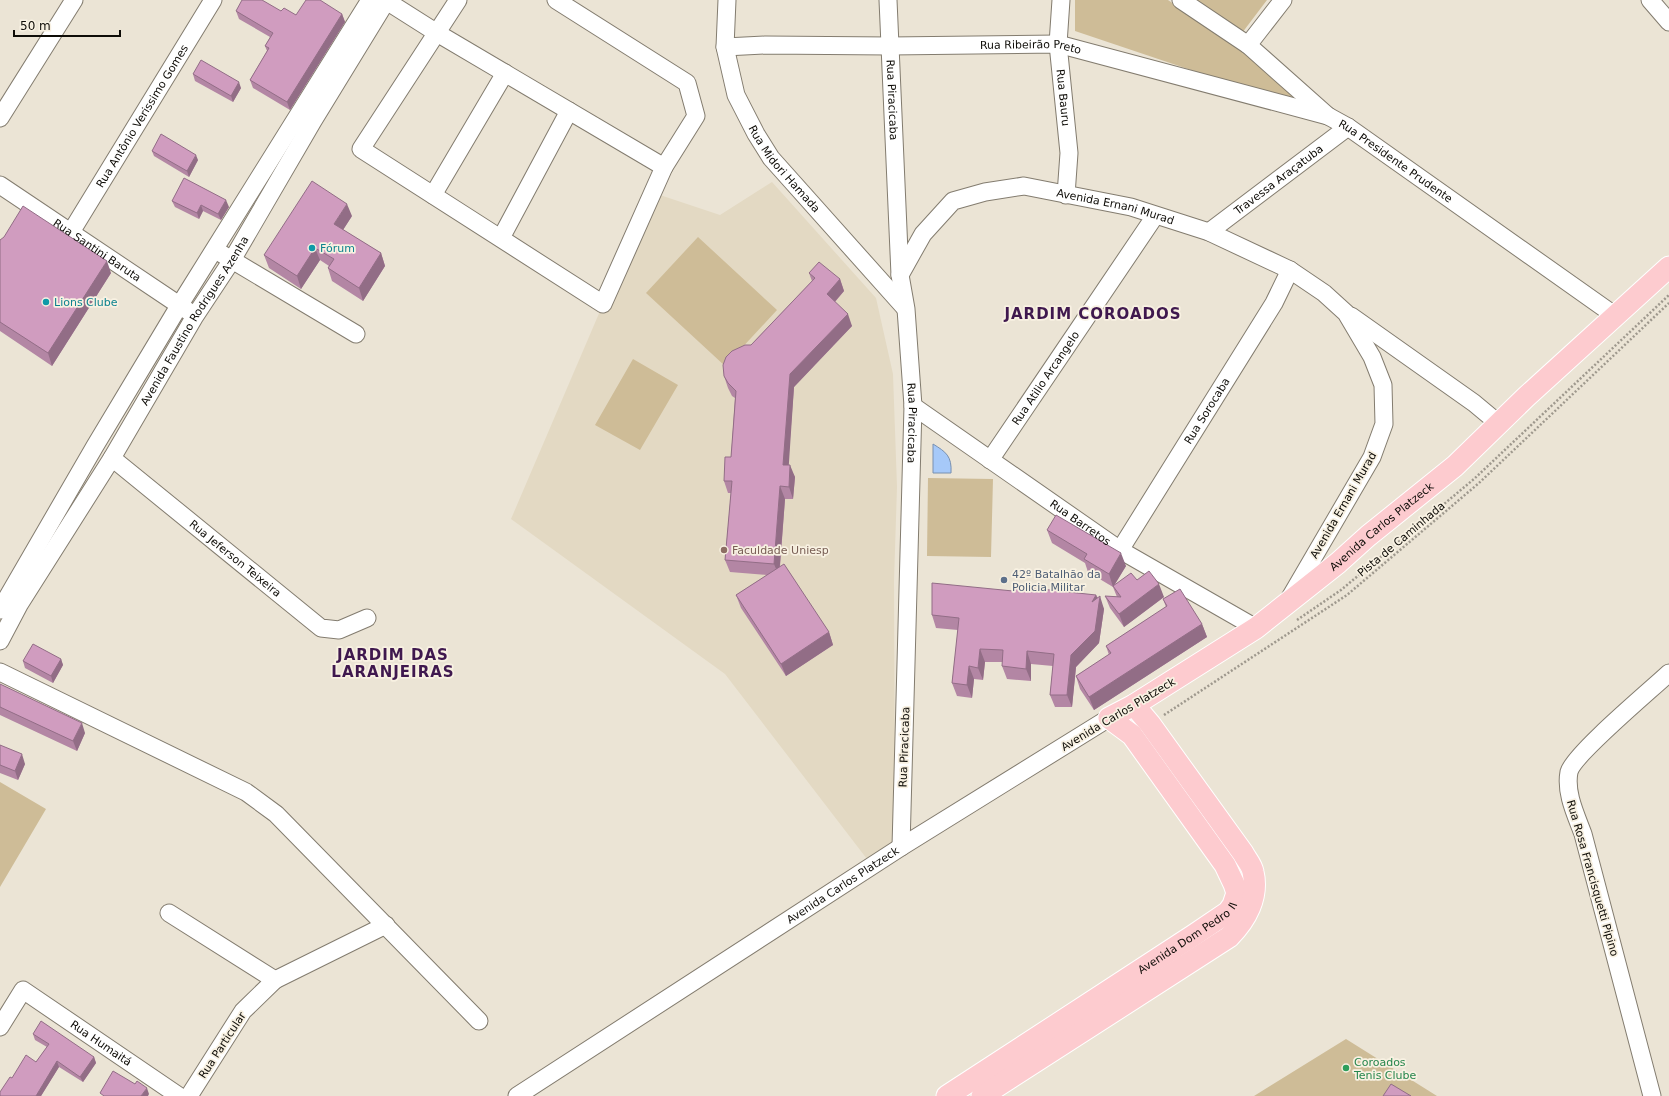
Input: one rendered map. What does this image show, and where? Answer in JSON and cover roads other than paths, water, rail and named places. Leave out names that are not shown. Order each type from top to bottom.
[{"type":"main road","name":"Avenida Carlos Platzeck","points":[[1109,718],[1134,705],[1256,628],[1285,605],[1455,466],[1498,423],[1614,315],[1669,267]]},
{"type":"main road","name":"Avenida Dom Pedro II","points":[[982,1096],[1229,937],[1243,921],[1250,906],[1253,897],[1254,877],[1250,865],[1150,724],[1134,705]]},
{"type":"main road","name":"Avenida Dom Pedro II","points":[[947,1096],[1228,912],[1236,899],[1237,893],[1225,865],[1171,788],[1132,735],[1109,718]]},
{"type":"street","points":[[0,118],[74,0]]},
{"type":"street","name":"Rua Antônio Verissimo Gomes","points":[[71,232],[212,0]]},
{"type":"street","points":[[382,0],[664,167]]},
{"type":"street","name":"Avenida Faustino Rodrigues Azenha","points":[[0,641],[7,601],[95,446],[179,306],[276,151],[382,0]]},
{"type":"street","name":"Avenida Faustino Rodrigues Azenha","points":[[7,601],[112,458],[195,316],[232,260],[382,0]]},
{"type":"street","points":[[457,0],[361,149],[603,304],[664,167],[696,116],[687,83],[556,0]]},
{"type":"street","name":"Rua Midori Hamada","points":[[727,0],[725,47],[736,95],[756,134],[771,158],[906,309]]},
{"type":"street","name":"Rua Piracicaba","points":[[888,0],[900,275],[906,309],[914,406],[901,847]]},
{"type":"street","name":"Rua Bauru","points":[[1060,0],[1058,44],[1069,153],[1066,195]]},
{"type":"street","name":"Rua Presidente Prudente","points":[[1181,0],[1248,46],[1328,116],[1348,127],[1614,315]]},
{"type":"street","points":[[1248,46],[1283,0]]},
{"type":"street","points":[[1650,0],[1669,22]]},
{"type":"street","name":"Rua Ribeirão Preto","points":[[725,47],[765,45],[890,46],[1058,44],[1328,116]]},
{"type":"street","points":[[433,195],[505,73]]},
{"type":"street","points":[[501,238],[569,111]]},
{"type":"street","name":"Travessa Araçatuba","points":[[1209,232],[1348,127]]},
{"type":"street","points":[[276,151],[290,161]]},
{"type":"street","name":"Rua Santini Baruta","points":[[0,184],[23,208],[71,232],[195,316]]},
{"type":"street","name":"Avenida Ernani Murad","points":[[900,275],[923,234],[953,201],[985,192],[1024,186],[1131,207],[1155,216],[1209,232],[1290,270],[1324,293],[1346,313],[1474,404],[1498,423]]},
{"type":"street","name":"Rua Atilio Arcangelo","points":[[990,460],[1155,216]]},
{"type":"street","points":[[214,249],[356,334]]},
{"type":"street","name":"Rua Sorocaba","points":[[1120,550],[1274,303],[1290,270]]},
{"type":"street","name":"Avenida Ernani Murad","points":[[1285,605],[1372,457],[1384,424],[1383,385],[1372,357],[1346,313]]},
{"type":"street","name":"Rua Barretos","points":[[914,406],[1120,550],[1256,628]]},
{"type":"street","name":"Rua Jeferson Teixeira","points":[[112,458],[321,628],[339,630],[368,618]]},
{"type":"street","points":[[0,672],[246,792],[276,814],[479,1021]]},
{"type":"street","name":"Rua Rosa Francisquetti Pipino","points":[[1652,1096],[1583,834],[1570,795],[1569,771],[1584,751],[1669,673]]},
{"type":"street","name":"Avenida Carlos Platzeck","points":[[517,1096],[901,847],[1109,718]]},
{"type":"street","points":[[169,912],[275,980]]},
{"type":"street","name":"Rua Particular","points":[[189,1096],[243,1011],[275,980],[386,925]]},
{"type":"street","name":"Rua Humaitá","points":[[0,1027],[23,990],[179,1096]]},
{"type":"water","points":[[933,444],[945,452],[949,458],[951,473],[933,473]]},
{"type":"place","name":"Fórum","points":[[312,248]]},
{"type":"place","name":"Lions Clube","points":[[46,302]]},
{"type":"place","name":"Faculdade Uniesp","points":[[724,550]]},
{"type":"place","name":"42º Batalhão da Policia Militar","points":[[1004,580]]},
{"type":"place","name":"Coroados Tenis Clube","points":[[1346,1068]]},
{"type":"district","name":"JARDIM COROADOS","points":[[1093,314]]},
{"type":"district","name":"JARDIM DAS LARANJEIRAS","points":[[393,664]]}]
